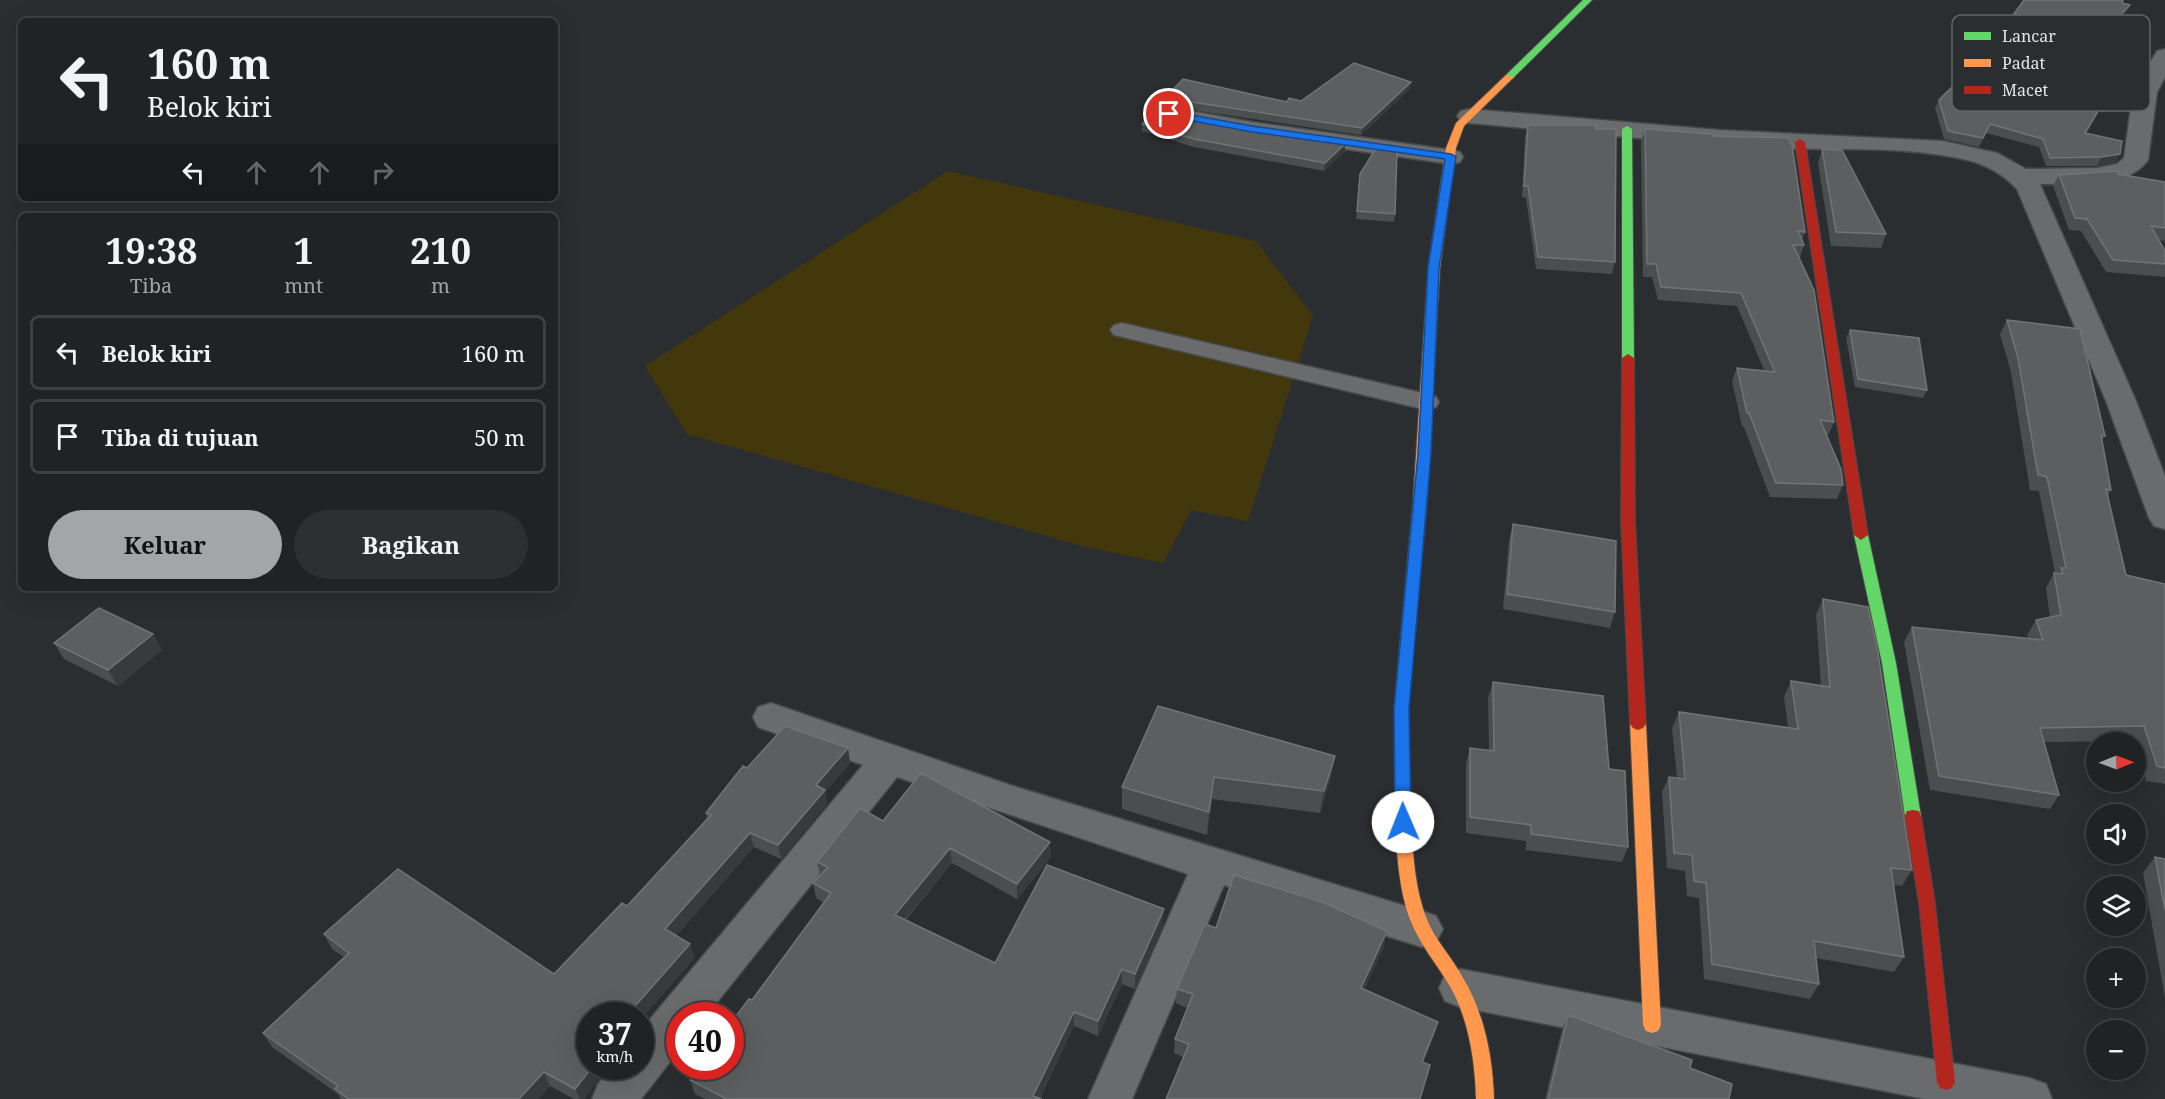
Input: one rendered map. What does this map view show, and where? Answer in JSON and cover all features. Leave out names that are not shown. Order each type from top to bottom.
[{"type":"street","points":[[1485,1099],[1485,1080],[1475,1030],[1460,988],[1422,929],[1408,879],[1404,833],[1401,709],[1424,454],[1434,268],[1451,148],[1459,125],[1588,0]]},
{"type":"street","points":[[2150,83],[2165,56]]},
{"type":"street","points":[[2021,177],[2097,176],[2126,169],[2136,160],[2142,111]]},
{"type":"street","points":[[1169,114],[1252,129],[1451,157]]},
{"type":"street","points":[[1469,116],[1800,142],[1926,148],[1964,152],[1990,158],[2021,177],[2029,186],[2121,401],[2165,518]]},
{"type":"street","points":[[1627,129],[1628,522],[1652,1025]]},
{"type":"street","points":[[1800,142],[1807,200],[1863,549],[1889,663],[1927,903],[1946,1082]]},
{"type":"street","points":[[771,717],[888,761],[1212,866],[1422,929]]},
{"type":"street","points":[[691,1002],[888,761]]},
{"type":"street","points":[[1110,1099],[1212,866]]},
{"type":"street","points":[[1460,988],[2030,1099]]},
{"type":"street","points":[[654,1048],[666,1033]]},
{"type":"street","points":[[614,1099],[629,1080]]},
{"type":"lane","points":[[1122,330],[1427,402]]},
{"type":"shaded area","points":[[948,171],[1256,241],[1313,316],[1248,521],[1191,510],[1163,563],[1086,547],[687,434],[645,366]]},
{"type":"building","points":[[2024,0],[2123,0],[2122,3],[2130,5],[2120,15],[2013,15]]},
{"type":"building","points":[[1354,63],[1411,82],[1362,128],[1165,98],[1183,79],[1287,102],[1289,98],[1301,101]]},
{"type":"building","points":[[1952,87],[1952,111],[2098,111],[2085,133],[2122,141],[2120,154],[2101,157],[2050,158],[2043,139],[1990,124],[1983,138],[1948,131],[1939,100]]},
{"type":"building","points":[[1156,108],[1161,114],[1252,131],[1345,144],[1325,163],[1194,139],[1142,124]]},
{"type":"building","points":[[1528,125],[1595,125],[1596,129],[1616,129],[1615,262],[1538,257],[1528,186],[1524,186]]},
{"type":"building","points":[[1645,129],[1712,134],[1713,136],[1788,138],[1792,145],[1805,232],[1798,231],[1804,245],[1793,245],[1814,290],[1834,422],[1820,420],[1841,469],[1843,485],[1776,483],[1749,413],[1747,413],[1737,368],[1775,372],[1741,293],[1661,287],[1656,264],[1647,264]]},
{"type":"building","points":[[1376,148],[1397,151],[1395,214],[1357,211],[1360,174]]},
{"type":"building","points":[[1822,149],[1842,150],[1886,234],[1836,232]]},
{"type":"building","points":[[2118,171],[2118,174],[2165,182],[2165,228],[2151,226],[2165,251],[2165,264],[2113,260],[2087,219],[2075,218],[2059,175]]},
{"type":"building","points":[[2007,320],[2080,329],[2105,436],[2101,435],[2111,490],[2106,489],[2126,575],[2165,584],[2165,768],[2157,766],[2144,726],[2040,728],[2059,795],[1939,776],[1912,627],[2043,640],[2036,620],[2061,615],[2054,573],[2063,574],[2061,568],[2066,568],[2047,477],[2038,475],[2018,358]]},
{"type":"building","points":[[1850,330],[1919,338],[1927,390],[1858,379]]},
{"type":"building","points":[[1513,524],[1616,541],[1615,612],[1507,594]]},
{"type":"building","points":[[1823,599],[1868,607],[1877,647],[1912,870],[1891,868],[1904,957],[1814,941],[1819,984],[1712,964],[1706,883],[1694,881],[1692,855],[1674,853],[1669,777],[1685,779],[1679,712],[1798,729],[1791,681],[1830,687]]},
{"type":"building","points":[[99,608],[153,634],[108,670],[54,643]]},
{"type":"building","points":[[1493,682],[1603,696],[1609,769],[1625,771],[1628,847],[1531,834],[1531,825],[1470,817],[1470,748],[1494,751]]},
{"type":"building","points":[[1158,706],[1335,756],[1324,791],[1214,777],[1209,812],[1122,787]]},
{"type":"building","points":[[785,726],[848,748],[816,785],[825,790],[778,845],[750,833],[665,929],[690,944],[639,1002],[576,1002],[576,1080],[582,1080],[575,1089],[544,1072],[519,1099],[349,1099],[335,1089],[338,1086],[263,1033],[349,953],[324,934],[398,869],[554,974],[622,903],[627,906],[711,815],[706,813],[743,766],[747,768]]},
{"type":"building","points":[[921,773],[1050,842],[1017,884],[950,848],[895,915],[995,963],[1047,865],[1164,909],[1135,974],[1122,969],[1098,1021],[1074,1012],[1033,1096],[1042,1099],[727,1099],[690,1080],[744,1080],[744,1006],[749,999],[752,1000],[831,893],[813,883],[828,867],[817,862],[860,808],[883,821]]},
{"type":"building","points":[[2155,857],[2165,859],[2165,910]]},
{"type":"building","points":[[1234,875],[1322,902],[1387,931],[1361,988],[1438,1022],[1422,1062],[1430,1065],[1420,1099],[1166,1099],[1189,1044],[1175,1039],[1193,994],[1177,989],[1205,924],[1216,928]]},
{"type":"building","points":[[1568,1015],[1692,1060],[1690,1068],[1732,1084],[1729,1099],[1548,1099]]},
{"type":"traffic: fast","points":[[1509,77],[1588,0]]},
{"type":"traffic: fast","points":[[1627,129],[1628,358]]},
{"type":"traffic: fast","points":[[1403,804],[1401,709],[1420,502]]},
{"type":"traffic: fast","points":[[1861,535],[1889,663],[1913,816]]},
{"type":"traffic: slow","points":[[1420,502],[1434,268],[1451,148],[1459,125],[1509,77]]},
{"type":"traffic: slow","points":[[1638,724],[1652,1025]]},
{"type":"traffic: slow","points":[[1403,804],[1405,852],[1413,902],[1423,930],[1456,981],[1471,1014],[1481,1057],[1485,1099]]},
{"type":"traffic: jam","points":[[1800,142],[1861,535]]},
{"type":"traffic: jam","points":[[1628,358],[1628,522],[1638,724]]},
{"type":"traffic: jam","points":[[1913,816],[1927,903],[1946,1082]]},
{"type":"route","points":[[1169,114],[1252,129],[1451,157],[1434,268],[1424,454],[1401,709],[1403,822]]}]
